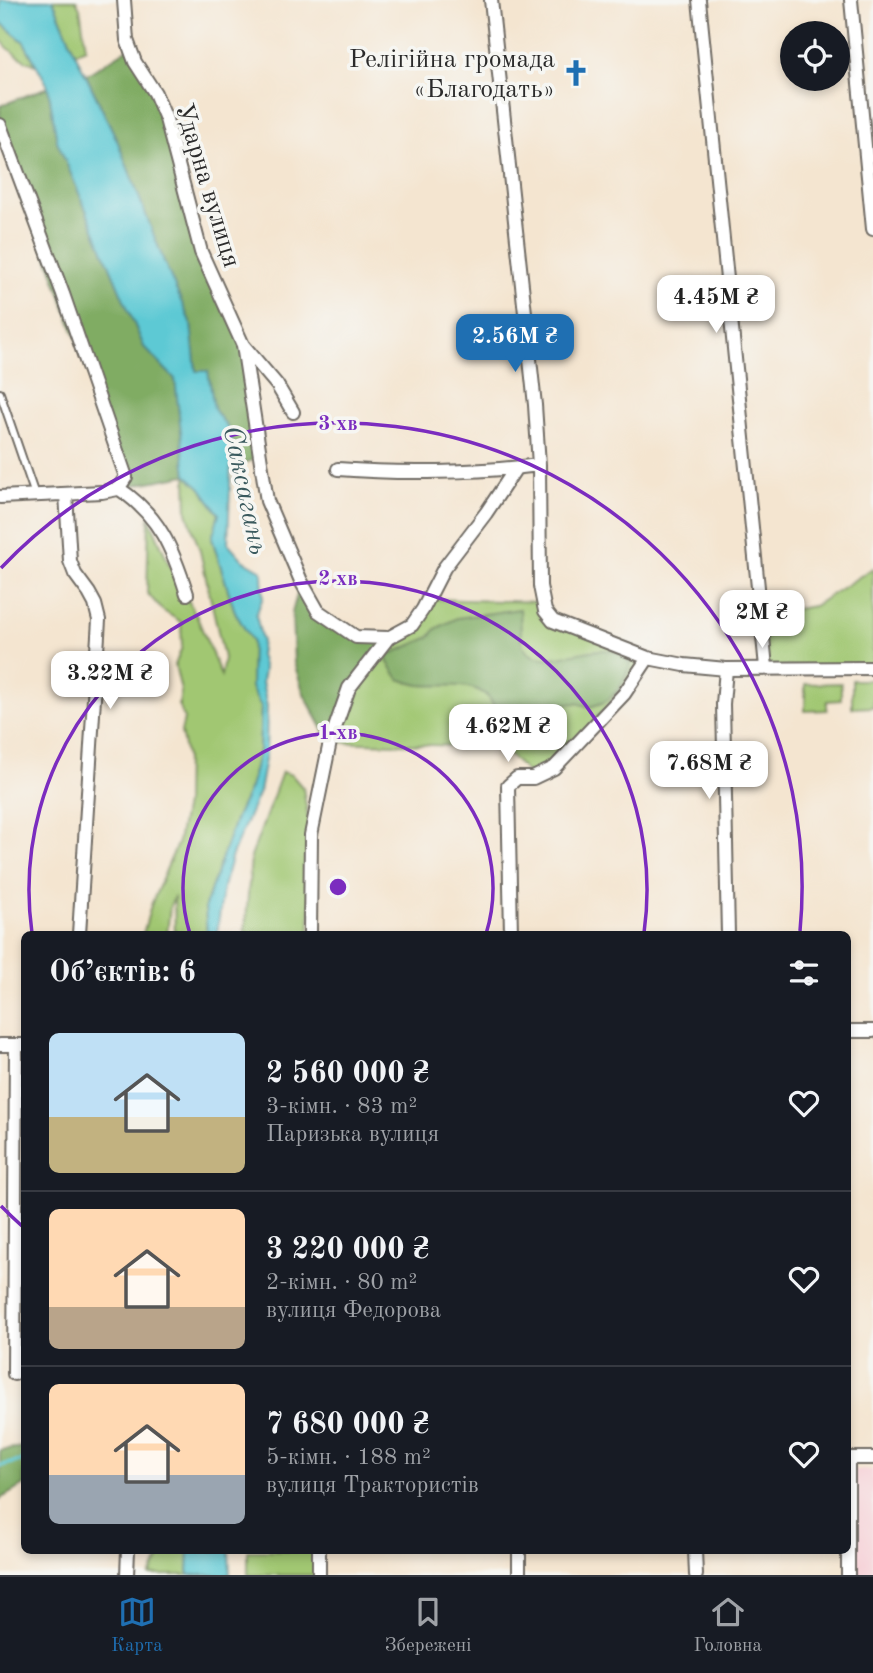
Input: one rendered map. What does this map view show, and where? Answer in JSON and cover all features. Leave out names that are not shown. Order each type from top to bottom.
[{"type":"street","name":"Ударна вулиця","points":[[124,0],[124,23],[129,48],[155,93],[166,119],[201,252],[243,345],[276,385],[293,412]]},
{"type":"street","points":[[491,0],[535,404],[540,586],[545,611],[553,621],[570,629],[648,658],[684,665],[726,668],[873,667]]},
{"type":"street","points":[[699,0],[766,667]]},
{"type":"street","points":[[851,0],[873,229]]},
{"type":"street","points":[[0,125],[126,477],[118,488],[102,492],[0,497]]},
{"type":"street","points":[[243,345],[255,413],[263,485],[301,582],[318,611],[356,637],[388,638]]},
{"type":"street","points":[[338,469],[380,472],[538,465]]},
{"type":"street","points":[[310,931],[311,835],[330,742],[349,688],[388,638],[412,625],[424,609],[444,568],[516,468]]},
{"type":"street","points":[[118,488],[143,506],[155,523],[173,555],[187,594]]},
{"type":"street","points":[[66,494],[70,561],[75,574],[89,593],[99,620],[79,931]]},
{"type":"street","points":[[511,931],[508,786],[517,778],[533,778],[554,768],[624,695],[648,658]]},
{"type":"street","points":[[726,668],[723,704],[728,931]]},
{"type":"street","points":[[851,1031],[873,1031]]},
{"type":"street","points":[[0,1045],[20,1045],[14,1374]]},
{"type":"street","points":[[851,1458],[873,1458]]},
{"type":"street","points":[[127,1575],[128,1554]]},
{"type":"street","points":[[319,1554],[319,1575]]},
{"type":"street","points":[[519,1554],[519,1575]]},
{"type":"street","points":[[695,1554],[696,1575]]},
{"type":"street","points":[[848,1554],[848,1575]]},
{"type":"lane","points":[[0,393],[35,495]]},
{"type":"shaded area","points":[[854,1470],[873,1470],[873,1575],[855,1575]]},
{"type":"green space","points":[[53,0],[76,0],[80,8],[86,48],[75,53]]},
{"type":"green space","points":[[0,22],[24,42],[36,65],[25,61],[4,44],[0,39]]},
{"type":"green space","points":[[129,48],[155,93],[201,252],[243,345],[260,458],[230,467],[232,434],[214,409],[208,372],[196,371],[191,324],[117,140],[86,75]]},
{"type":"green space","points":[[48,87],[57,141],[144,347],[175,379],[186,475],[118,488],[126,477],[0,125],[0,106]]},
{"type":"green space","points":[[186,475],[200,487],[219,514],[212,539],[235,612],[252,641],[251,687],[261,707],[259,751],[250,788],[237,815],[205,906],[207,931],[175,931],[174,896],[167,931],[144,931],[151,905],[178,842],[185,804],[186,756],[181,732],[184,719],[179,705],[181,691],[175,665],[182,647],[181,622],[162,610],[147,593],[149,517],[169,564],[197,617],[221,676],[224,658],[200,551],[187,512]]},
{"type":"green space","points":[[873,568],[873,668],[766,667],[761,615],[814,606]]},
{"type":"green space","points":[[301,581],[318,611],[356,637],[388,638],[349,688],[330,742],[304,694],[294,663],[292,612]]},
{"type":"green space","points":[[428,599],[542,602],[545,611],[648,658],[554,768],[533,778],[507,753],[495,747],[330,742],[349,688],[388,638],[412,625]]},
{"type":"green space","points":[[520,609],[522,643],[532,655],[545,658],[607,650],[620,654],[631,665],[619,689],[605,702],[590,707],[577,703],[553,705],[521,725],[511,728],[500,718],[490,699],[480,691],[458,686],[420,685],[399,679],[387,661],[388,655],[428,638],[437,628],[457,618]]},
{"type":"green space","points":[[852,680],[873,680],[873,707],[852,708]]},
{"type":"green space","points":[[841,683],[841,700],[827,701],[827,710],[805,711],[805,684]]},
{"type":"green space","points":[[282,772],[292,775],[303,788],[311,835],[310,931],[245,931],[251,857]]},
{"type":"green space","points":[[21,1447],[21,1487],[0,1499],[0,1450]]},
{"type":"green space","points":[[162,1554],[189,1554],[188,1575],[150,1575]]},
{"type":"green space","points":[[248,1554],[319,1554],[319,1575],[248,1575]]},
{"type":"water","points":[[0,0],[53,0],[117,140],[191,324],[196,371],[208,371],[214,409],[232,434],[228,543],[243,560],[262,571],[263,597],[256,615],[262,641],[262,682],[267,706],[266,754],[259,792],[232,855],[223,887],[217,931],[207,931],[205,906],[237,815],[250,788],[259,751],[261,707],[251,687],[252,641],[235,612],[212,538],[219,514],[200,487],[186,475],[175,379],[144,347],[57,141],[48,86],[24,42],[0,22]]},
{"type":"water","points":[[189,1554],[229,1554],[230,1575],[188,1575]]},
{"type":"waterway","points":[[0,1466],[21,1461]]},
{"type":"place","name":"Релігійна громада «Благодать»","points":[[576,73]]},
{"type":"water label","name":"Саксагань","points":[[247,490]]}]
